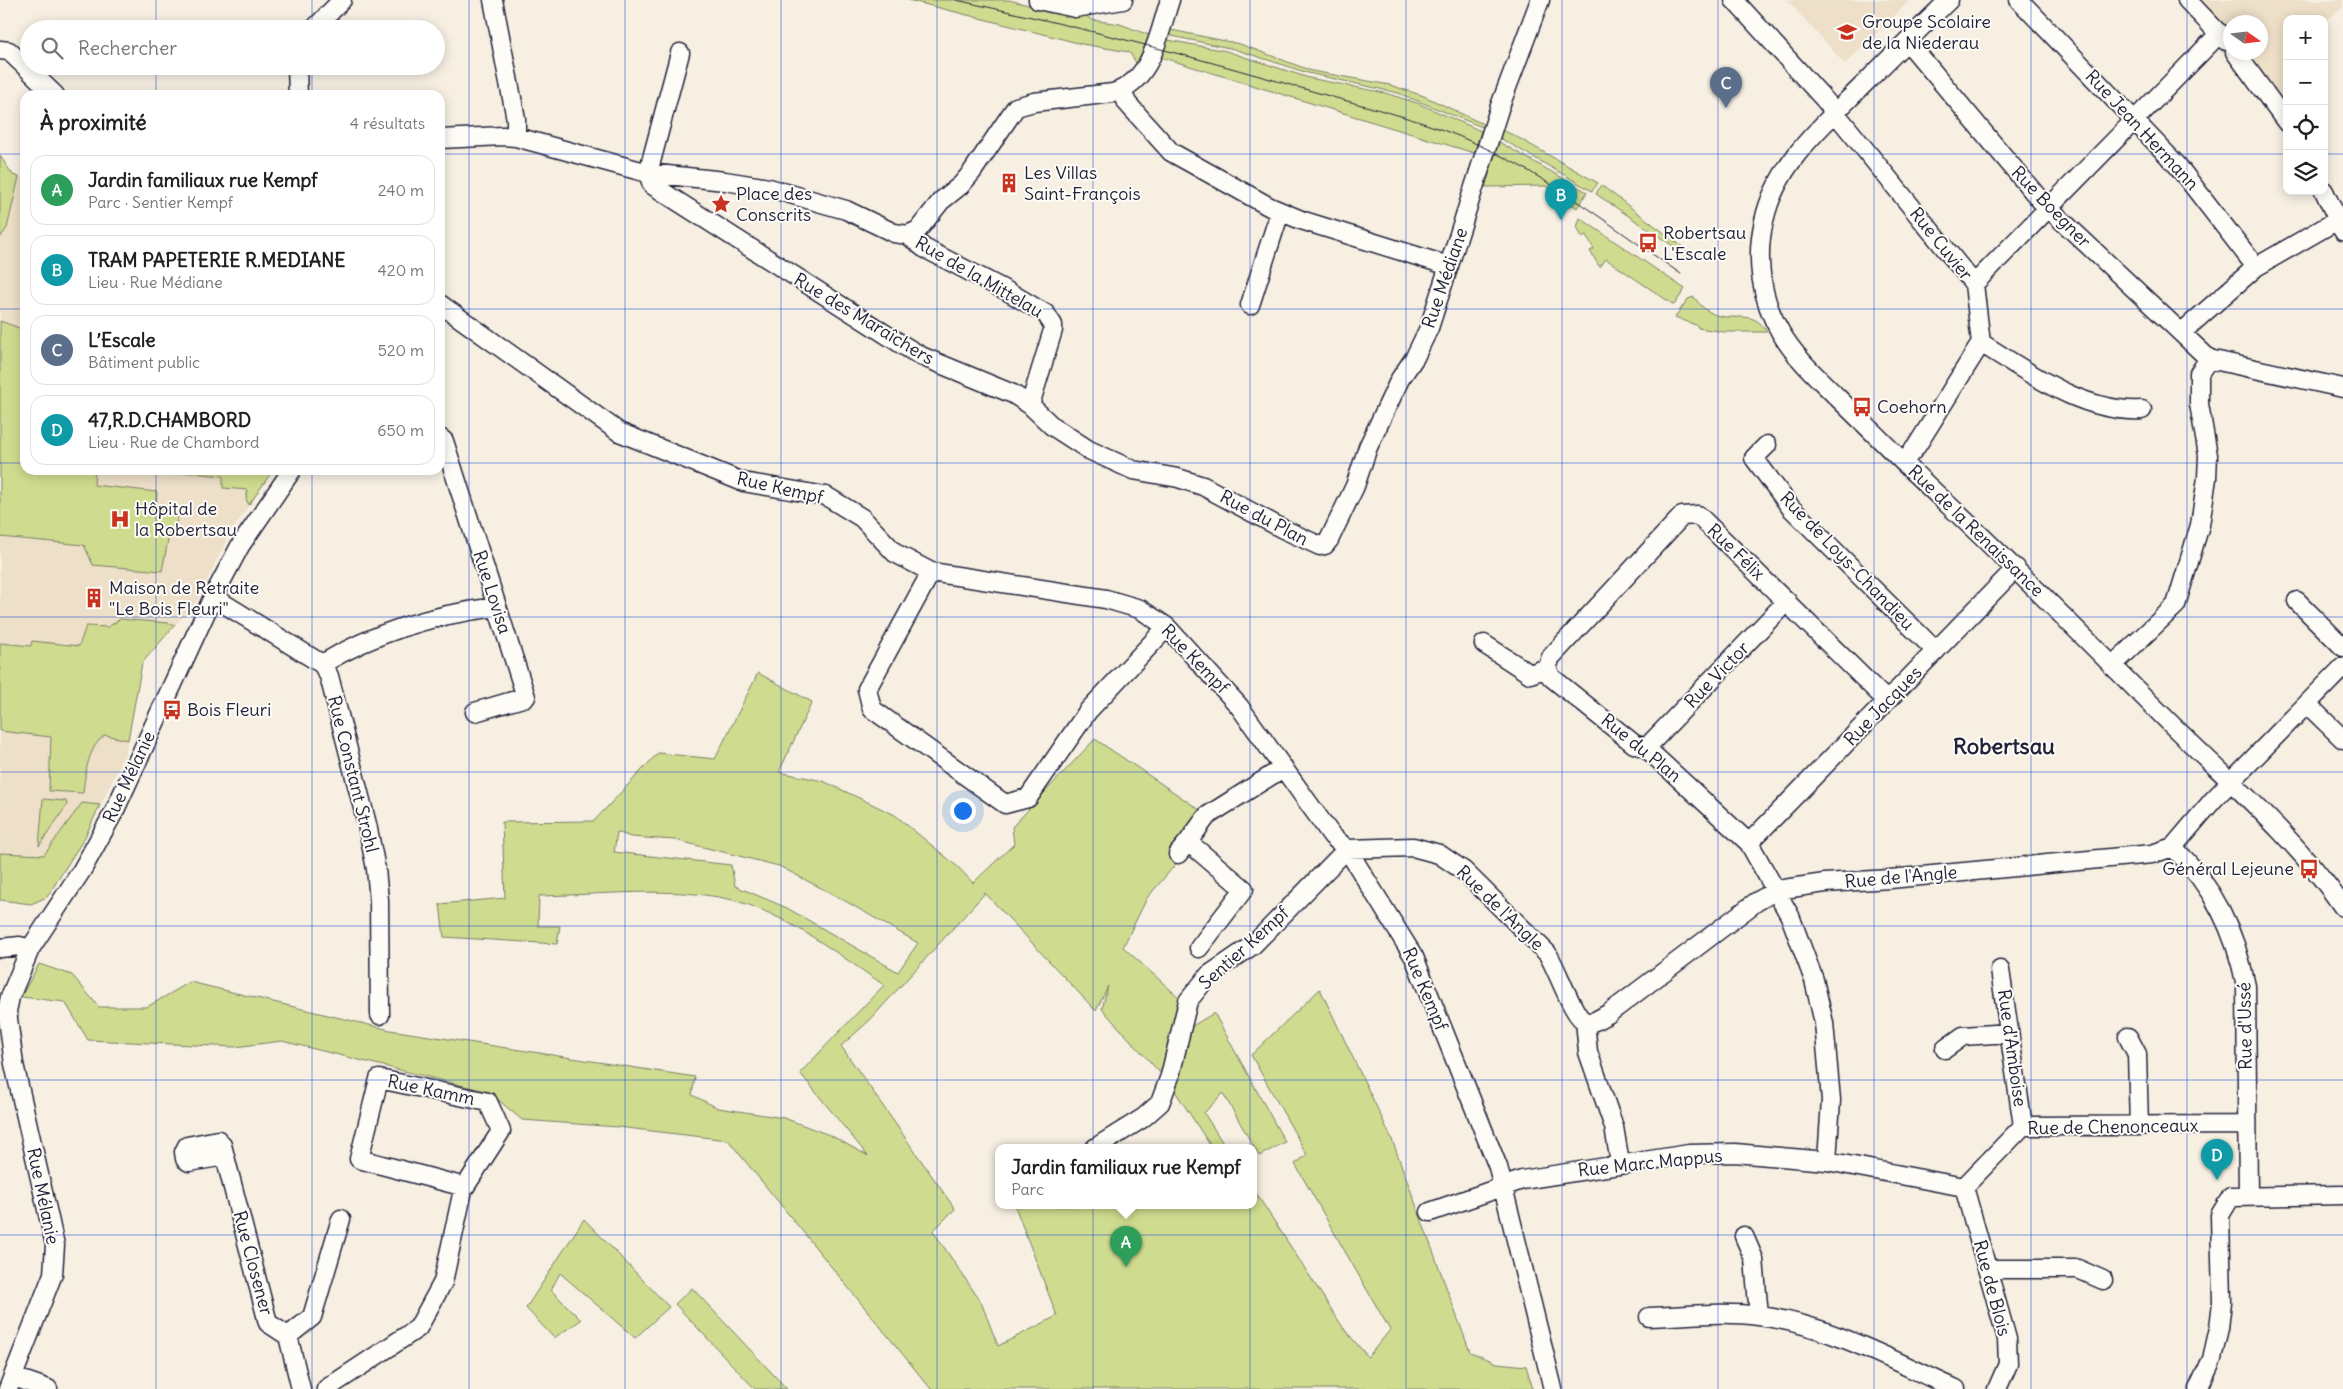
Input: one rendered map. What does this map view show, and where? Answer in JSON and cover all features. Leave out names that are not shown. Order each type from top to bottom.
[{"type":"street","points":[[323,20],[342,0]]},
{"type":"street","points":[[493,0],[516,119],[516,137]]},
{"type":"street","points":[[1038,0],[1076,8],[1122,0]]},
{"type":"street","points":[[445,139],[516,137],[648,173],[725,181],[769,188],[840,208],[894,233],[908,235],[918,230],[941,201],[961,185],[972,172],[1016,106],[1034,102],[1113,93],[1122,90],[1142,74],[1152,57],[1170,0]]},
{"type":"street","name":"Rue Médiane","points":[[1325,545],[1355,486],[1372,439],[1400,379],[1415,357],[1429,328],[1500,106],[1540,0]]},
{"type":"street","name":"Rue Cuvier","points":[[1734,0],[1835,113],[1974,284],[1981,343]]},
{"type":"street","name":"Rue de la Renaissance","points":[[1949,0],[1835,113],[1795,156],[1773,192],[1765,217],[1760,246],[1763,286],[1774,321],[1793,350],[1903,462],[2016,568],[2320,873],[2343,907]]},
{"type":"street","name":"Rue Jean Hermann","points":[[2020,0],[2182,171],[2256,267]]},
{"type":"street","points":[[2187,0],[2223,37]]},
{"type":"street","name":"Rue Boegner","points":[[1907,41],[2049,209],[2209,359]]},
{"type":"street","points":[[1974,284],[2136,121],[2223,41]]},
{"type":"street","points":[[5,51],[20,64]]},
{"type":"street","points":[[648,173],[680,53]]},
{"type":"street","points":[[2241,60],[2283,118]]},
{"type":"street","points":[[32,75],[49,90]]},
{"type":"street","points":[[297,75],[298,90]]},
{"type":"street","points":[[1122,90],[1126,103],[1171,152],[1280,212],[1449,266]]},
{"type":"street","name":"Rue des Maraîchers","points":[[648,173],[652,185],[921,356],[1014,394],[1066,436],[1095,453],[1140,473],[1178,478],[1203,486]]},
{"type":"street","points":[[2182,332],[2256,267],[2341,222],[2326,195]]},
{"type":"street","points":[[1250,305],[1280,212]]},
{"type":"street","name":"Rue de la Mittelau","points":[[908,235],[924,248],[1007,291],[1046,314],[1053,330],[1030,405]]},
{"type":"street","name":"Rue Kempf","points":[[445,308],[619,432],[743,482],[826,496],[862,518],[895,554],[932,572],[1106,599],[1140,609],[1167,627],[1239,706],[1332,836],[1348,849],[1414,956],[1504,1184],[1553,1389]]},
{"type":"street","points":[[1903,462],[1912,452],[1981,343],[2050,385],[2077,398],[2124,411],[2142,410]]},
{"type":"street","points":[[2112,666],[2176,605],[2200,525],[2207,478],[2208,455],[2199,404],[2199,373],[2209,359],[2343,388]]},
{"type":"street","name":"Rue Lovisa","points":[[445,445],[526,698],[475,712]]},
{"type":"street","name":"Rue de Loys-Chandieu","points":[[1767,445],[1754,458],[1791,508],[1936,651]]},
{"type":"street","name":"Rue Mélanie","points":[[11,1383],[52,1274],[55,1245],[14,1064],[5,994],[30,949],[82,870],[114,812],[213,597],[240,546],[289,475]]},
{"type":"street","name":"Rue du Plan","points":[[1203,486],[1314,544],[1325,545]]},
{"type":"street","name":"Rue Félix","points":[[1547,668],[1551,657],[1682,516],[1698,515],[1887,701]]},
{"type":"street","name":"Rue Jacques","points":[[1749,843],[2016,568]]},
{"type":"street","points":[[932,572],[867,689],[872,710],[1005,804],[1028,798],[1088,711],[1167,627]]},
{"type":"street","points":[[213,597],[322,664],[360,643],[407,626],[463,611],[497,608]]},
{"type":"street","name":"Rue Victor","points":[[1646,748],[1787,601]]},
{"type":"street","points":[[2297,601],[2343,647]]},
{"type":"street","points":[[1484,644],[1530,674],[1547,668]]},
{"type":"street","name":"Rue Constant Strohl","points":[[322,664],[329,676],[367,824],[376,869],[380,1015]]},
{"type":"street","points":[[2173,847],[2230,782],[2343,667]]},
{"type":"street","name":"Rue du Plan","points":[[1547,668],[1551,677],[1634,744],[1646,748],[1749,843],[1777,890],[1800,940],[1814,980],[1824,1023],[1829,1061],[1831,1100],[1827,1161]]},
{"type":"street","points":[[2308,704],[2343,739]]},
{"type":"street","name":"Sentier Kempf","points":[[1199,948],[1244,889],[1183,848],[1207,816],[1284,768]]},
{"type":"street","name":"Rue de l'Angle","points":[[1348,849],[1413,848],[1434,853],[1451,861],[1464,871],[1547,954],[1555,965],[1578,1015],[1585,1021],[1593,1022],[1608,1014],[1756,902],[1777,890],[1825,883],[1890,879],[2152,854],[2173,847]]},
{"type":"street","name":"Rue d'Ussé","points":[[2173,847],[2190,864],[2213,896],[2234,935],[2240,956],[2246,986],[2248,1196]]},
{"type":"street","name":"Sentier Kempf","points":[[1101,1144],[1143,1118],[1160,1103],[1170,1076],[1188,1001],[1209,975],[1253,945],[1348,849]]},
{"type":"street","points":[[0,948],[20,946],[30,949]]},
{"type":"street","name":"Rue d'Amboise","points":[[2000,970],[2023,1126]]},
{"type":"street","name":"Rue de l'Angle","points":[[1585,1021],[1588,1052],[1614,1127],[1620,1163]]},
{"type":"street","points":[[1946,1049],[1963,1036],[2010,1033]]},
{"type":"street","points":[[2128,1037],[2137,1054],[2139,1126]]},
{"type":"street","name":"Rue Kamm","points":[[326,1389],[418,1328],[443,1282],[465,1187],[501,1131],[488,1102],[379,1079],[358,1159],[465,1187]]},
{"type":"street","name":"Rue de Chenonceaux","points":[[1964,1187],[2023,1126],[2246,1125]]},
{"type":"street","name":"Rue Marc Mappus","points":[[1430,1212],[1504,1184],[1620,1163],[1689,1154],[1735,1153],[1827,1161]]},
{"type":"street","name":"Rue Closener","points":[[225,1156],[268,1323],[288,1336],[301,1389]]},
{"type":"street","points":[[1827,1161],[1964,1187]]},
{"type":"street","name":"Rue de Blois","points":[[1964,1187],[2009,1351],[2008,1364],[1998,1389]]},
{"type":"street","points":[[2198,1389],[2212,1359],[2219,1328],[2222,1302],[2220,1216],[2231,1197],[2343,1195]]},
{"type":"street","points":[[288,1336],[312,1317],[341,1219]]},
{"type":"street","points":[[1744,1236],[1754,1259],[1760,1316]]},
{"type":"street","points":[[1987,1269],[2078,1269],[2103,1280]]},
{"type":"street","points":[[1649,1317],[1718,1314],[1760,1316],[1815,1329],[1956,1389]]},
{"type":"street","points":[[11,1383],[48,1389]]},
{"type":"shaded area","name":"Groupe Scolaire de la Niederau","points":[[1787,0],[1910,0],[1845,64]]},
{"type":"shaded area","points":[[2197,0],[2343,0],[2343,7],[2328,19],[2328,15],[2283,15],[2283,98],[2252,60],[2268,60],[2268,15],[2223,15],[2223,28]]},
{"type":"shaded area","name":"Hôpital de la Robertsau","points":[[0,156],[13,175],[20,177],[20,475],[270,475],[230,533],[193,609],[170,629],[142,663],[125,754],[85,837],[47,897],[31,904],[0,900]]},
{"type":"green space","points":[[908,0],[1009,0],[1075,17],[1085,15],[1092,20],[1120,24],[1149,35],[1137,64],[1129,52],[1082,44]]},
{"type":"green space","points":[[1166,29],[1240,44],[1312,71],[1390,85],[1424,96],[1483,124],[1482,127],[1398,93],[1308,73],[1234,49],[1172,36],[1165,33]]},
{"type":"green space","points":[[1163,39],[1226,51],[1309,78],[1385,93],[1417,103],[1481,131],[1474,153],[1157,56]]},
{"type":"green space","points":[[1502,130],[1598,183],[1592,191],[1500,138]]},
{"type":"green space","points":[[1499,142],[1587,192],[1577,208],[1546,186],[1485,187]]},
{"type":"green space","points":[[0,156],[13,175],[19,177],[7,228],[0,238]]},
{"type":"green space","points":[[1601,185],[1684,248],[1692,257],[1596,194]]},
{"type":"green space","points":[[1580,218],[1685,289],[1674,305],[1606,259],[1600,267],[1590,251],[1594,249],[1586,235],[1582,237],[1577,227]]},
{"type":"green space","points":[[1694,297],[1704,308],[1714,314],[1724,317],[1752,319],[1760,323],[1767,332],[1725,332],[1698,328],[1698,326],[1675,317],[1688,299]]},
{"type":"green space","points":[[0,321],[20,328],[20,475],[95,475],[94,485],[157,492],[156,506],[173,508],[178,516],[173,535],[169,535],[162,571],[93,565],[84,545],[0,537]]},
{"type":"green space","points":[[212,475],[270,475],[249,505],[246,499],[248,490],[223,488],[223,476]]},
{"type":"green space","points":[[120,619],[175,625],[142,663],[128,740],[105,735],[99,740],[88,761],[83,793],[49,791],[51,737],[0,731],[0,643],[31,646],[32,641],[79,646],[86,626],[108,627]]},
{"type":"green space","points":[[758,673],[812,702],[779,772],[823,781],[895,815],[958,867],[973,883],[1014,844],[1012,827],[1095,739],[1200,810],[1172,849],[1181,858],[1147,898],[1123,947],[1182,1000],[1162,1075],[1102,1009],[1108,986],[1096,1011],[985,893],[870,1020],[841,1046],[955,1209],[933,1231],[981,1302],[998,1346],[1057,1316],[1016,1209],[1257,1209],[1257,1195],[1344,1329],[1368,1357],[1390,1330],[1295,1164],[1307,1155],[1251,1055],[1320,989],[1391,1137],[1470,1352],[1497,1363],[1526,1366],[1533,1389],[931,1389],[728,1140],[618,1127],[522,1120],[489,1092],[282,1041],[235,1047],[88,1040],[65,1002],[21,997],[39,964],[72,975],[99,1007],[147,1007],[190,982],[390,1030],[695,1077],[692,1095],[718,1108],[784,1118],[832,1136],[868,1156],[800,1073],[884,985],[797,927],[740,902],[693,894],[641,892],[539,896],[538,926],[560,926],[557,944],[444,937],[440,904],[505,898],[502,822],[594,821],[658,753],[715,759]],"holes":[[[617,832],[631,837],[675,840],[779,866],[840,898],[918,943],[898,972],[787,908],[735,886],[731,865],[614,852]]]},
{"type":"green space","points":[[43,799],[66,801],[67,805],[39,846]]},
{"type":"green space","points":[[82,803],[100,805],[85,837],[47,897],[31,904],[0,900],[0,853],[44,855]]},
{"type":"green space","points":[[1214,1013],[1285,1142],[1259,1156],[1257,1144],[1252,1144],[1223,1093],[1204,1113],[1223,1144],[1209,1144],[1171,1085],[1189,1028]]},
{"type":"green space","points":[[584,1219],[669,1307],[635,1338],[560,1273],[551,1290],[581,1320],[554,1338],[526,1308]]},
{"type":"green space","points":[[692,1288],[787,1389],[755,1389],[675,1304]]},
{"type":"tram line","points":[[956,0],[1046,20],[1181,54],[1439,128],[1479,145],[1531,172],[1681,274]]},
{"type":"place","name":"Groupe Scolaire de la Niederau","points":[[1847,32]]},
{"type":"place","name":"L’Escale","points":[[1726,108]]},
{"type":"place","name":"Les Villas Saint-François","points":[[1009,183]]},
{"type":"place","name":"Place des Conscrits","points":[[721,204]]},
{"type":"place","name":"TRAM PAPETERIE R.MEDIANE","points":[[1561,220]]},
{"type":"place","name":"Robertsau L'Escale","points":[[1648,243]]},
{"type":"place","name":"Coehorn","points":[[1862,407]]},
{"type":"place","name":"Hôpital de la Robertsau","points":[[120,519]]},
{"type":"place","name":"Maison de Retraite \"Le Bois Fleuri\"","points":[[94,598]]},
{"type":"place","name":"Bois Fleuri","points":[[172,710]]},
{"type":"place","name":"Général Lejeune","points":[[2309,869]]},
{"type":"place","name":"47,R.D.CHAMBORD","points":[[2217,1180]]},
{"type":"place","name":"Jardin familiaux rue Kempf","points":[[1126,1267]]},
{"type":"district","name":"Robertsau","points":[[2004,746]]}]
